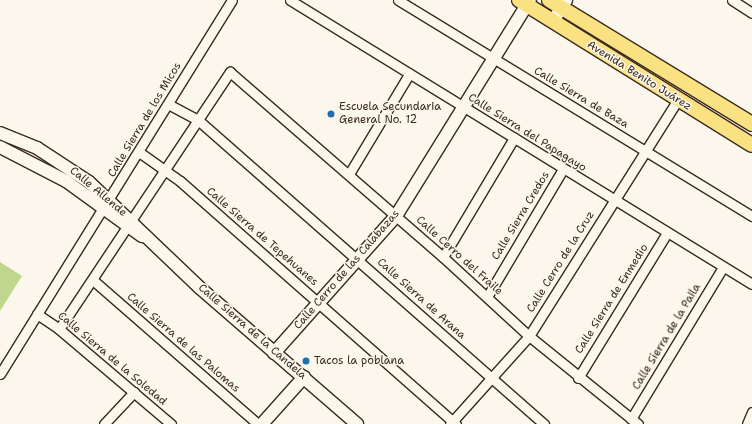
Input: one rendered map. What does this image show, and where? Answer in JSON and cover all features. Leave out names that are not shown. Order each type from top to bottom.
[{"type":"main road","name":"Avenida Benito Juárez","points":[[549,0],[563,4],[752,124]]},
{"type":"main road","name":"Avenida Benito Juárez","points":[[525,2],[677,100],[752,145]]},
{"type":"street","name":"Calle Sierra de los Micos","points":[[0,374],[232,0]]},
{"type":"street","name":"Calle Sierra del Papagayo","points":[[290,0],[752,284]]},
{"type":"street","name":"Calle Sierra de Baza","points":[[398,0],[752,216]]},
{"type":"street","points":[[732,0],[752,13]]},
{"type":"street","name":"Calle Cerro de las Calabazas","points":[[274,353],[396,216],[525,2]]},
{"type":"street","points":[[553,21],[563,4]]},
{"type":"street","name":"Calle Cerro del Fraile","points":[[198,120],[230,72],[443,257],[529,336],[578,378],[634,421]]},
{"type":"street","points":[[348,174],[409,74]]},
{"type":"street","name":"Calle Cerro de la Cruz","points":[[453,423],[529,336],[677,100]]},
{"type":"street","name":"Calle Sierra de Arana","points":[[168,104],[198,120],[359,259],[544,424]]},
{"type":"street","points":[[59,329],[94,281],[128,224],[198,120]]},
{"type":"street","name":"Calle Allende","points":[[0,133],[25,143],[71,169],[106,205],[128,224]]},
{"type":"street","points":[[443,257],[514,138]]},
{"type":"street","points":[[20,154],[25,143]]},
{"type":"street","name":"Calle Allende","points":[[0,147],[20,154],[106,205]]},
{"type":"street","name":"Calle Sierra de Tepehuanes","points":[[139,152],[165,170],[453,423]]},
{"type":"street","name":"Calle Sierra Credos","points":[[487,297],[563,168]]},
{"type":"street","name":"Calle Sierra de la Candela","points":[[128,224],[148,239],[274,353],[304,377],[357,424]]},
{"type":"street","name":"Calle Sierra de Enmedio","points":[[578,378],[668,233]]},
{"type":"street","name":"Calle Sierra de la Paila","points":[[634,421],[723,267]]},
{"type":"street","name":"Calle Sierra de las Palomas","points":[[94,281],[258,424]]},
{"type":"street","name":"Calle Sierra de la Soledad","points":[[37,314],[59,329],[171,424]]},
{"type":"street","points":[[262,424],[304,377]]},
{"type":"street","points":[[104,424],[134,392]]},
{"type":"street","points":[[747,424],[752,412]]},
{"type":"green space","points":[[0,262],[22,276],[0,311]]},
{"type":"place","name":"Escuela Secundaria General No. 12","points":[[331,114]]},
{"type":"place","name":"Tacos la poblana","points":[[306,361]]}]
